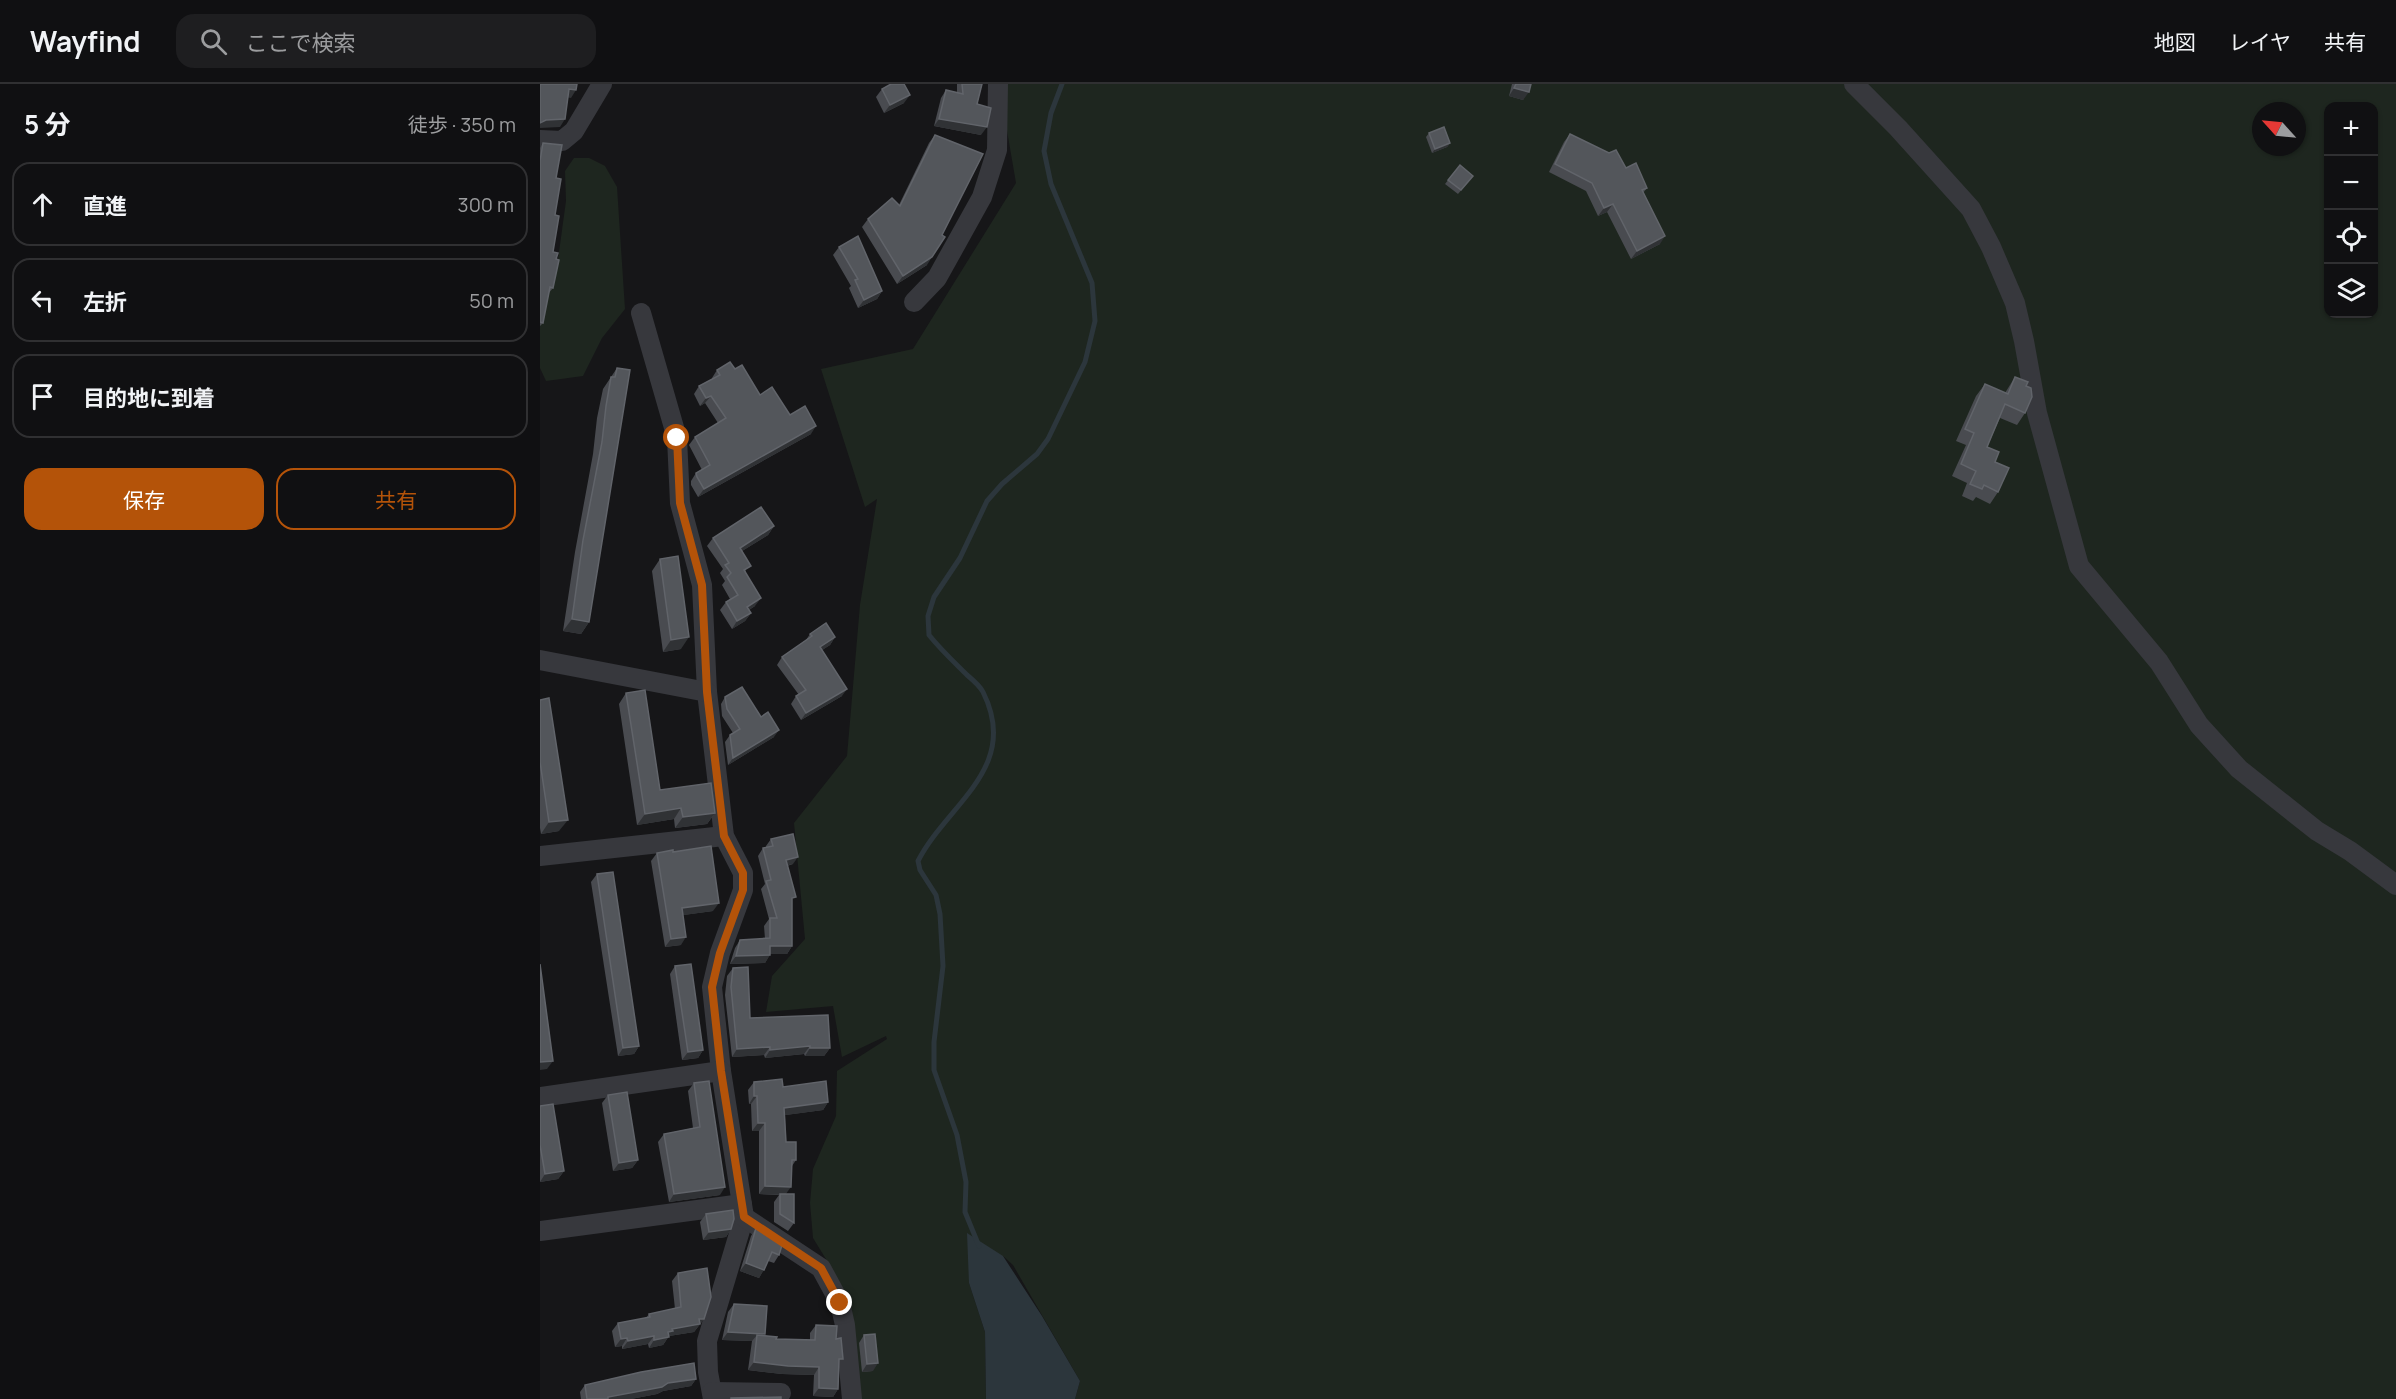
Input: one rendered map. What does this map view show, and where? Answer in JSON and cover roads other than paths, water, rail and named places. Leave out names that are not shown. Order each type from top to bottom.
[{"type":"street","points":[[540,140],[562,141],[574,131],[602,84]]},
{"type":"street","points":[[914,302],[937,278],[982,197],[997,150],[998,84]]},
{"type":"street","points":[[1854,84],[1898,128],[1971,209],[1991,247],[2015,303],[2037,413],[2079,566],[2159,662],[2199,725],[2239,769],[2317,831],[2350,851],[2396,885]]},
{"type":"street","points":[[641,313],[677,438],[680,503],[702,585],[707,692],[724,836],[743,873],[743,890],[720,953],[712,987],[721,1071],[743,1210],[708,1341],[708,1372],[713,1395],[781,1393]]},
{"type":"street","points":[[540,660],[707,692]]},
{"type":"street","points":[[540,856],[724,836]]},
{"type":"street","points":[[540,1097],[721,1071]]},
{"type":"street","points":[[540,1231],[743,1210],[821,1268],[840,1303],[845,1325],[852,1399]]},
{"type":"waterway","points":[[979,1246],[965,1212],[966,1182],[957,1135],[934,1070],[934,1042],[943,966],[940,914],[936,895],[920,870],[918,861],[931,840],[976,784],[987,764],[993,742],[992,719],[983,692],[929,635],[928,616],[934,597],[960,558],[987,501],[1002,484],[1037,454],[1048,439],[1085,362],[1095,321],[1092,283],[1051,184],[1044,151],[1051,113],[1062,84]]}]
